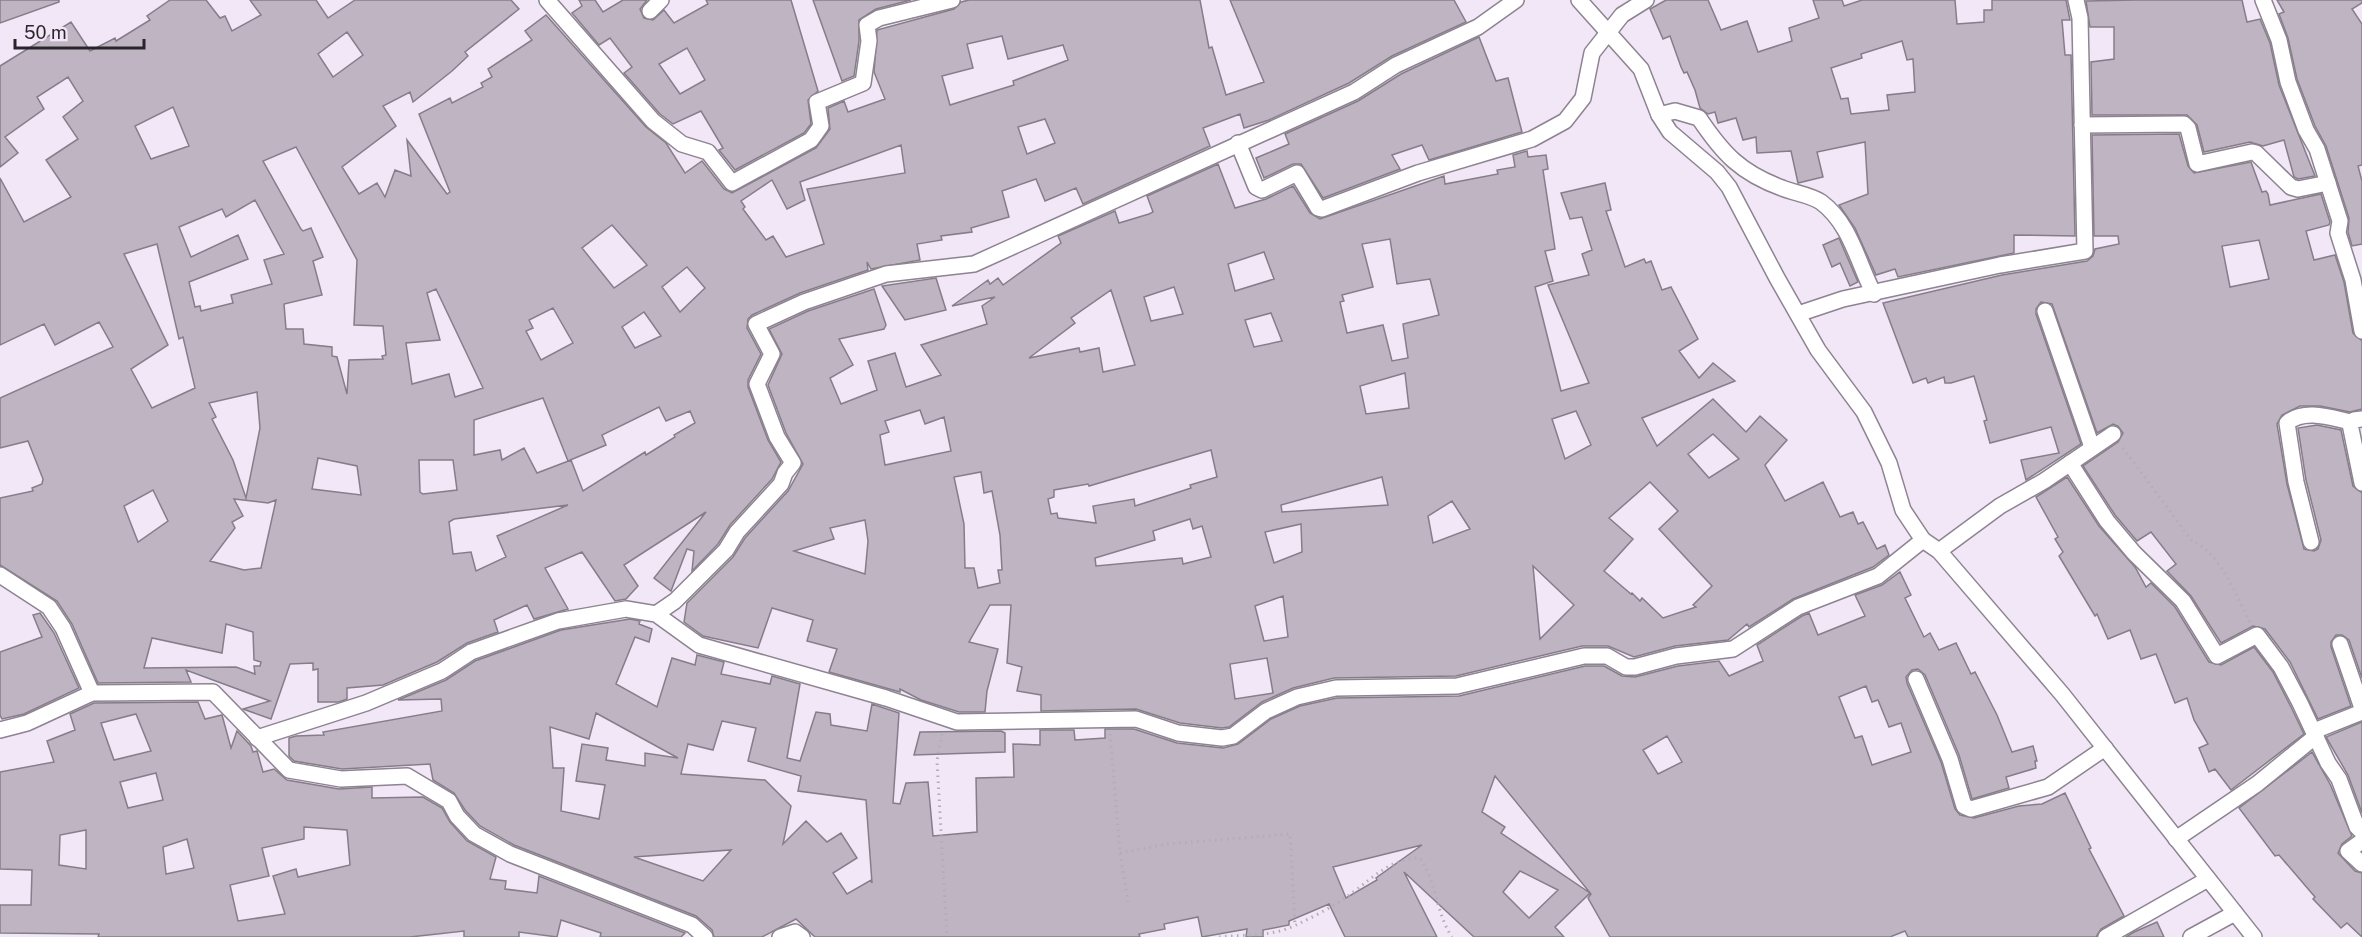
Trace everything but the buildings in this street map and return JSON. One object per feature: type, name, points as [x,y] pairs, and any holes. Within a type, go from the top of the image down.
[{"type":"street","points":[[547,0],[653,121],[682,144],[708,152],[732,183],[811,140],[821,126],[817,102],[863,83],[869,41],[867,25],[879,18],[952,0]]},
{"type":"street","points":[[656,614],[675,601],[726,550],[736,532],[781,484],[785,473],[793,464],[777,437],[757,384],[772,354],[756,324],[804,302],[886,274],[974,264],[1354,92],[1396,65],[1478,27],[1516,0]]},
{"type":"street","points":[[1579,0],[1641,69],[1659,115],[1670,132],[1729,186],[1818,350],[1864,412],[1889,463],[1903,510],[1923,540],[1939,551],[2062,694],[2254,937]]},
{"type":"street","points":[[1798,314],[1843,298],[1875,294],[2000,265],[2083,253],[2086,247],[2080,18],[2076,0]]},
{"type":"street","points":[[2263,0],[2279,40],[2288,82],[2306,130],[2317,149],[2340,221],[2338,233],[2353,280],[2362,331]]},
{"type":"street","points":[[1238,143],[1256,187],[1262,190],[1297,173],[1318,208],[1327,208],[1418,172],[1532,139],[1565,120],[1583,98],[1592,53],[1622,15],[1641,2]]},
{"type":"street","points":[[1659,115],[1675,111],[1699,118],[1712,138],[1739,168],[1779,187],[1820,201],[1834,215],[1850,238],[1875,294]]},
{"type":"street","points":[[2082,125],[2184,124],[2188,128],[2197,164],[2247,152],[2256,153],[2281,178],[2298,189],[2328,183]]},
{"type":"street","points":[[2045,311],[2092,447]]},
{"type":"street","points":[[2311,542],[2296,482],[2287,423],[2303,416],[2321,415],[2357,421],[2362,483]]},
{"type":"street","points":[[1939,551],[2000,506],[2113,434]]},
{"type":"street","points":[[2070,463],[2114,529],[2134,553],[2183,601],[2217,656],[2257,634],[2281,667],[2328,763],[2339,779],[2357,827],[2362,832]]},
{"type":"street","points":[[257,738],[366,703],[442,671],[471,652],[558,621],[626,609],[656,614],[699,645],[886,698],[957,722],[1136,719],[1178,733],[1222,738],[1233,736],[1266,711],[1297,697],[1336,688],[1457,686],[1584,656],[1607,657],[1626,667],[1635,667],[1676,656],[1733,649],[1798,607],[1878,576],[1923,540]]},
{"type":"street","points":[[0,575],[49,607],[63,628],[92,693]]},
{"type":"street","points":[[2176,839],[2257,784],[2315,734],[2362,710],[2340,644]]},
{"type":"street","points":[[1916,679],[1950,759],[1964,806],[1971,808],[2048,787],[2068,776],[2104,748]]},
{"type":"street","points":[[0,730],[27,723],[92,693],[213,692],[289,770],[341,779],[407,776],[449,801],[456,816],[474,834],[510,854],[692,925],[705,937]]},
{"type":"street","points":[[2362,841],[2349,851],[2362,864]]},
{"type":"street","points":[[2106,937],[2208,879]]},
{"type":"street","points":[[2190,937],[2235,913]]},
{"type":"street","points":[[780,937],[795,932],[802,937]]},
{"type":"path","points":[[2113,434],[2157,497],[2192,541],[2203,546],[2217,565],[2257,634]]},
{"type":"path","points":[[945,718],[938,761],[947,937]]},
{"type":"path","points":[[1110,720],[1120,854],[1128,902]]},
{"type":"path","points":[[1120,854],[1191,842],[1290,834],[1295,926]]},
{"type":"path","points":[[1219,937],[1268,935],[1295,926],[1351,894],[1373,876],[1402,858],[1420,858],[1427,867],[1442,908],[1446,928],[1452,937]]}]
